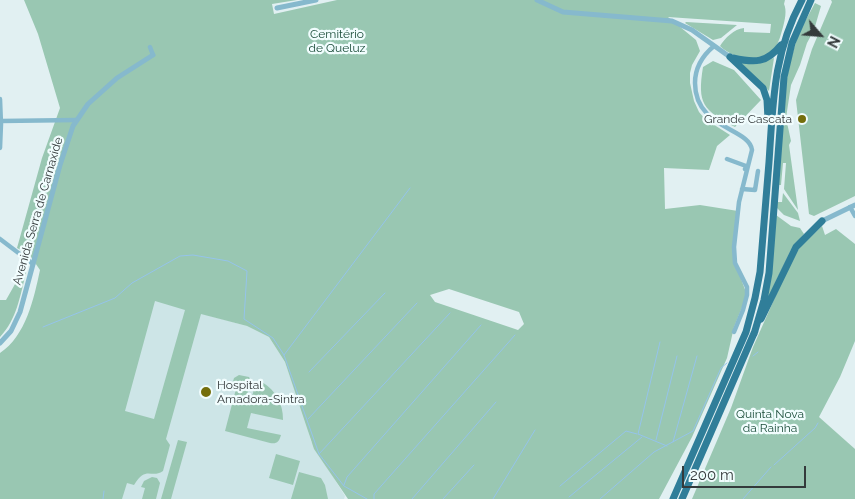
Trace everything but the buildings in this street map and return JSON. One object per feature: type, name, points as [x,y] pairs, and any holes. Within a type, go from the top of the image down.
[{"type":"highway","points":[[684,499],[686,482],[746,332],[755,298],[760,272],[773,90],[784,40],[802,0]]},
{"type":"highway","points":[[754,334],[764,300],[769,273],[784,77],[792,43],[811,0]]},
{"type":"highway","points":[[730,57],[749,62],[757,61],[774,53],[784,40]]},
{"type":"highway","points":[[730,57],[756,79],[765,91],[770,149]]},
{"type":"highway","points":[[672,499],[686,482],[796,247],[822,221]]},
{"type":"street","points":[[277,8],[316,0]]},
{"type":"street","points":[[537,0],[563,12],[672,21],[692,30],[730,57]]},
{"type":"street","points":[[714,46],[705,53],[696,70],[696,87],[702,107],[716,122],[735,132],[752,146],[736,223],[733,256],[745,282],[747,295],[734,332]]},
{"type":"street","points":[[150,47],[153,55]]},
{"type":"street","name":"Avenida Serra de Carnaxide","points":[[0,343],[17,322],[60,165],[77,120],[88,104],[117,78],[153,55]]},
{"type":"street","points":[[0,99],[0,148]]},
{"type":"street","points":[[1,123],[77,120]]},
{"type":"street","points":[[727,159],[746,166],[742,178]]},
{"type":"street","points":[[742,189],[755,190],[758,171]]},
{"type":"street","points":[[822,221],[853,206],[855,216]]},
{"type":"street","points":[[0,239],[33,264]]},
{"type":"shaded area","name":"Hospital Amadora-Sintra","points":[[143,297],[247,326],[269,337],[285,362],[311,441],[345,496],[344,499],[86,499]]},
{"type":"green space","name":"Cemitério de Queluz","points":[[24,0],[297,0],[272,4],[274,14],[337,0],[785,0],[785,18],[777,44],[768,54],[754,59],[739,57],[725,51],[720,46],[727,37],[737,30],[744,28],[744,32],[770,33],[771,24],[668,17],[696,40],[700,51],[690,73],[694,101],[699,112],[705,119],[730,135],[717,146],[709,170],[664,168],[665,209],[700,205],[738,211],[733,257],[747,295],[734,327],[727,358],[692,437],[659,499],[348,499],[314,449],[285,362],[269,337],[247,326],[201,314],[166,439],[170,445],[163,471],[155,474],[145,474],[134,485],[127,483],[122,499],[0,499],[0,353],[9,346],[22,327],[28,316],[35,292],[40,270],[29,254],[17,248],[42,158],[60,108],[38,34]],"holes":[[[449,289],[519,312],[524,324],[518,330],[435,302],[430,295]],[[155,301],[185,310],[154,419],[125,411]]]},
{"type":"green space","points":[[831,0],[855,0],[855,196],[814,216],[809,214],[796,100],[812,49],[832,2]]},
{"type":"green space","points":[[815,3],[821,6],[814,30],[791,85],[786,118],[791,141],[789,145],[798,210],[784,189],[786,163],[783,163],[781,185],[778,185],[782,118],[786,84],[795,45],[802,26]]},
{"type":"green space","points":[[685,23],[737,25],[721,38],[713,40]]},
{"type":"green space","points":[[774,58],[769,91],[740,62],[756,64]]},
{"type":"green space","points":[[713,61],[734,70],[761,100],[735,127],[709,110],[702,98],[701,80],[703,67]]},
{"type":"green space","points":[[783,193],[798,213],[800,221],[784,215],[777,208],[777,202],[782,202]]},
{"type":"green space","points":[[776,215],[791,226],[800,228],[804,234],[791,250],[767,300]]},
{"type":"green space","name":"Quinta Nova da Rainha","points":[[822,226],[825,235],[836,229],[855,244],[855,341],[840,377],[819,417],[855,449],[855,499],[692,499],[731,408],[753,347],[793,257],[801,246]]},
{"type":"green space","points":[[23,270],[26,273],[17,307],[10,323],[0,337],[0,300],[6,300]]},
{"type":"green space","points":[[239,375],[249,377],[251,381],[246,398],[251,399],[256,384],[262,382],[278,398],[282,408],[283,420],[251,413],[247,428],[281,435],[276,443],[225,431],[236,389],[231,388],[234,378]]},
{"type":"green space","points":[[178,440],[187,442],[171,499],[161,499]]},
{"type":"green space","points":[[276,454],[300,461],[293,485],[269,478]]},
{"type":"green space","points":[[299,472],[321,478],[325,485],[328,499],[291,499]]},
{"type":"green space","points":[[152,477],[157,478],[160,483],[156,499],[142,499],[145,488],[141,487],[144,481]]},
{"type":"waterway","points":[[284,355],[410,188]]},
{"type":"waterway","points":[[43,327],[115,298],[132,283],[180,256],[193,255],[228,261],[247,271],[244,319],[273,338],[284,355],[319,454],[344,486],[367,499]]},
{"type":"waterway","points":[[309,372],[385,293]]},
{"type":"waterway","points":[[308,419],[417,303]]},
{"type":"waterway","points":[[319,454],[450,313]]},
{"type":"waterway","points":[[344,485],[347,477],[481,325]]},
{"type":"waterway","points":[[374,499],[374,494],[515,335]]},
{"type":"waterway","points":[[660,342],[638,434],[667,446]]},
{"type":"waterway","points":[[753,356],[758,352]]},
{"type":"waterway","points":[[656,440],[677,356]]},
{"type":"waterway","points":[[673,442],[697,356]]},
{"type":"waterway","points":[[600,499],[654,452],[693,431],[721,368],[727,363]]},
{"type":"waterway","points":[[412,499],[496,402]]},
{"type":"waterway","points":[[774,465],[815,428],[818,423]]},
{"type":"waterway","points":[[493,499],[535,430]]},
{"type":"waterway","points":[[560,486],[626,431],[637,434]]},
{"type":"waterway","points":[[569,497],[642,437]]},
{"type":"waterway","points":[[443,499],[474,465]]},
{"type":"waterway","points":[[743,499],[771,467]]},
{"type":"waterway","points":[[103,499],[104,491]]},
{"type":"place","name":"Grande Cascata","points":[[802,119]]},
{"type":"place","name":"Hospital Amadora-Sintra","points":[[206,392]]}]
